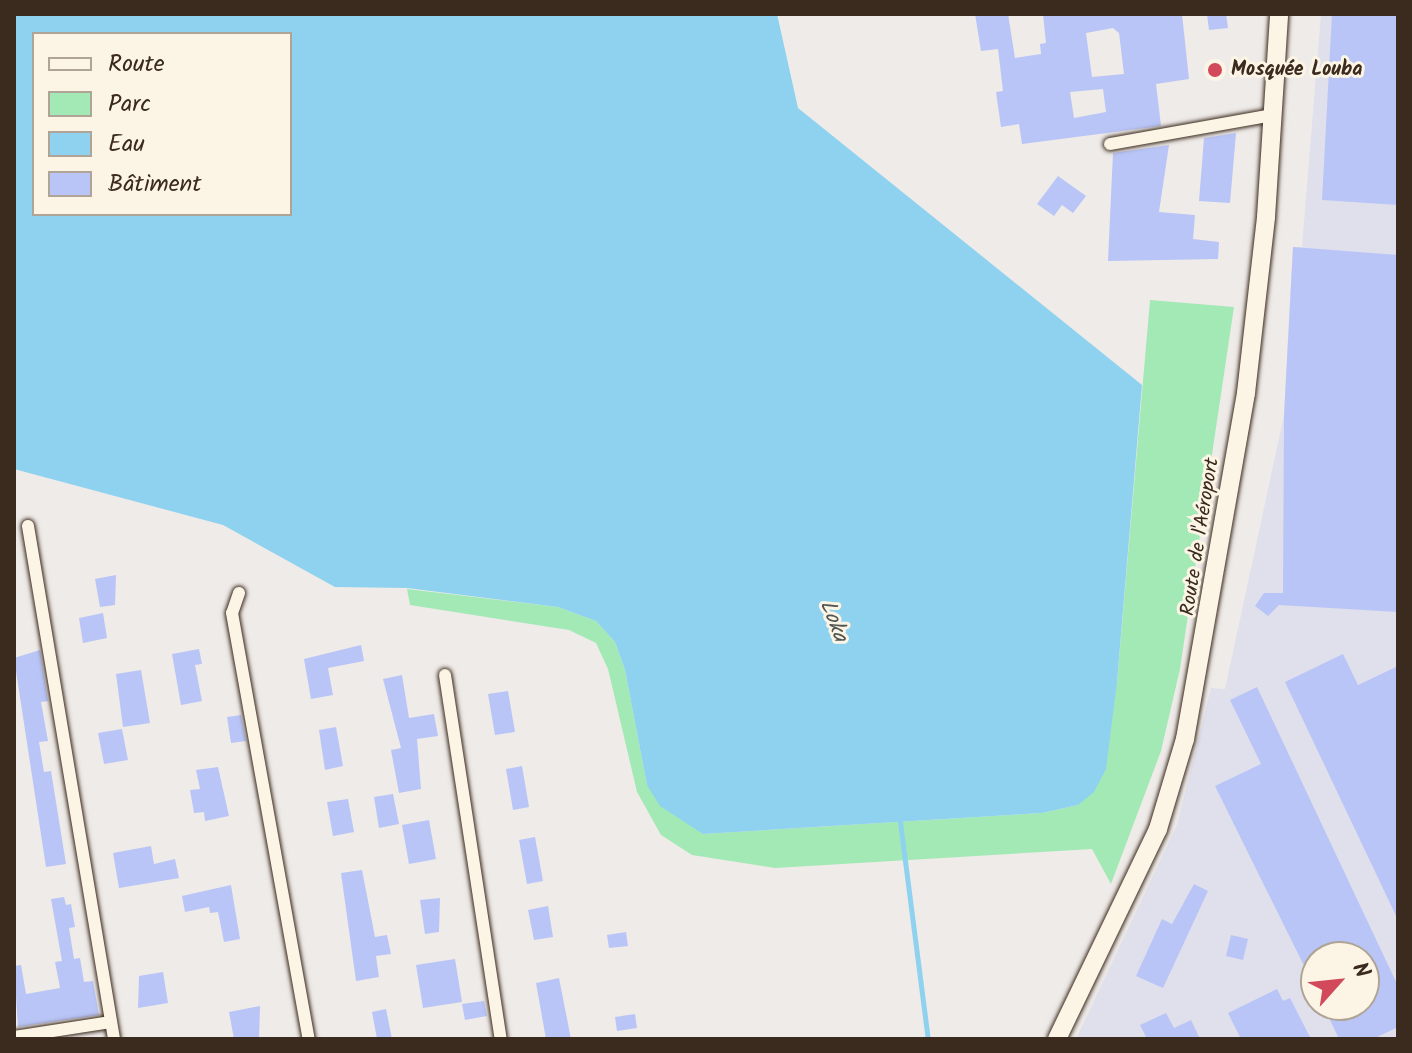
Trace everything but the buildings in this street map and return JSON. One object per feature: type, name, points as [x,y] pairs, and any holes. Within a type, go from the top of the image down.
[{"type":"main road","name":"Route de l'Aéroport","points":[[1057,1039],[1158,829],[1185,739],[1246,393],[1279,14]]},
{"type":"street","points":[[1110,144],[1272,115]]},
{"type":"street","points":[[28,526],[114,1039]]},
{"type":"street","points":[[239,593],[232,613],[309,1039]]},
{"type":"street","points":[[445,675],[501,1039]]},
{"type":"street","points":[[14,1037],[111,1022]]},
{"type":"shaded area","points":[[1321,14],[1398,14],[1398,1039],[1076,1039],[1177,825],[1211,688],[1225,689],[1284,415],[1293,247],[1302,247]]},
{"type":"green space","points":[[1150,300],[1234,307],[1180,669],[1161,751],[1111,884],[1092,849],[775,868],[692,855],[661,835],[637,792],[608,669],[596,643],[569,630],[410,605],[407,589],[558,607],[596,621],[615,642],[625,670],[647,785],[703,834],[1042,813],[1078,805],[1117,682]]},
{"type":"water","points":[[14,14],[777,14],[798,108],[1142,385],[1117,682],[1106,769],[1094,792],[1078,805],[1042,813],[703,834],[660,806],[647,785],[625,670],[615,642],[596,621],[558,607],[407,588],[335,587],[223,525],[14,469]]},
{"type":"waterway","name":"Loka","points":[[899,814],[928,1039]]},
{"type":"place","name":"Mosquée Louba","points":[[1215,70]]}]
